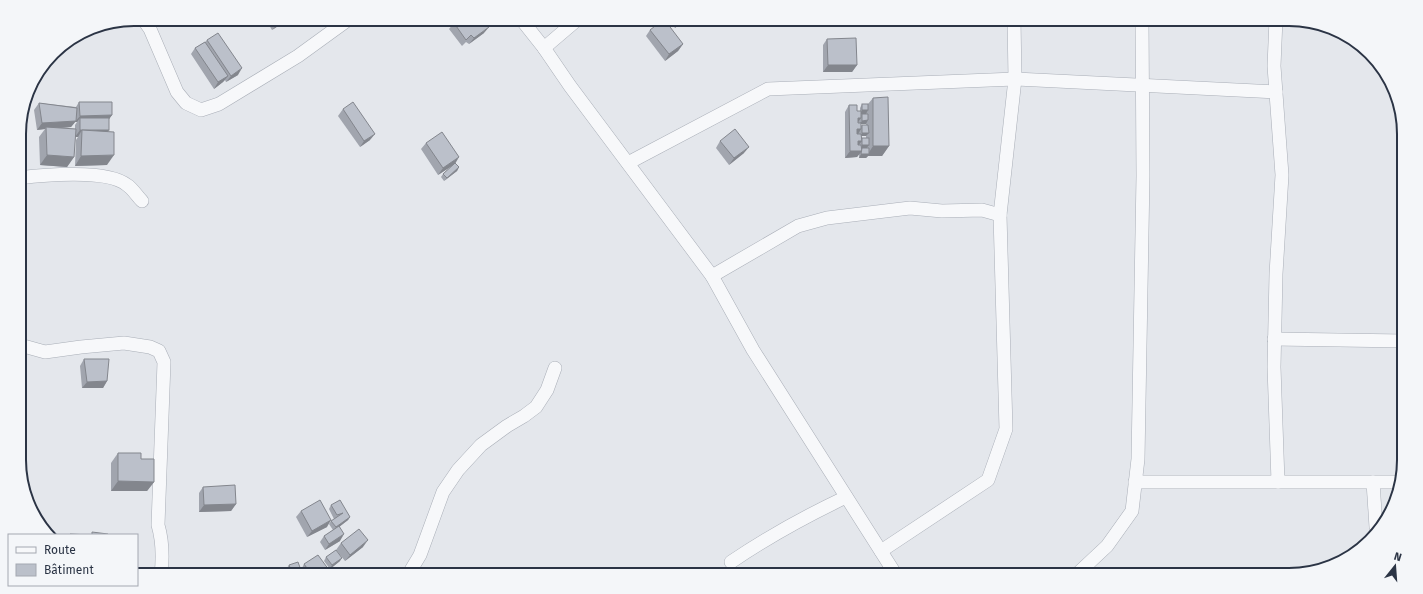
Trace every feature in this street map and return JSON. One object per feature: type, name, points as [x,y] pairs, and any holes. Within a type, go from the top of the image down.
[{"type":"street","points":[[147,26],[177,92],[186,103],[202,110],[219,104],[298,56],[339,26]]},
{"type":"street","points":[[527,26],[712,276],[753,350],[892,568]]},
{"type":"street","points":[[544,48],[570,26]]},
{"type":"street","points":[[881,551],[988,480],[1006,429],[1000,215],[1016,79],[1014,26]]},
{"type":"street","points":[[1083,568],[1107,546],[1132,511],[1138,459],[1143,207],[1142,26]]},
{"type":"street","points":[[1276,26],[1274,66],[1282,175],[1274,339],[1278,482]]},
{"type":"street","points":[[628,163],[768,89],[1016,79],[1276,92]]},
{"type":"street","points":[[26,178],[86,175],[108,177],[127,184],[142,201]]},
{"type":"street","points":[[712,276],[798,226],[827,218],[910,208],[942,211],[982,210],[1000,215]]},
{"type":"street","points":[[1274,339],[1397,341]]},
{"type":"street","points":[[26,347],[45,352],[124,343],[150,347],[159,351],[164,362],[158,525],[162,537],[164,554],[162,568]]},
{"type":"street","points":[[412,568],[420,555],[443,492],[458,470],[481,445],[536,407],[547,390],[555,368]]},
{"type":"street","points":[[1135,482],[1394,482]]},
{"type":"street","points":[[1373,482],[1376,525]]},
{"type":"street","points":[[731,562],[800,520],[846,497]]},
{"type":"building","points":[[456,26],[489,27],[474,38],[471,35],[466,40]]},
{"type":"building","points":[[655,26],[669,26],[683,44],[669,54],[650,30]]},
{"type":"building","points":[[218,33],[242,68],[231,76],[207,40]]},
{"type":"building","points":[[856,38],[857,65],[828,65],[827,39]]},
{"type":"building","points":[[205,42],[228,76],[218,82],[195,48]]},
{"type":"building","points":[[888,97],[889,146],[873,146],[873,98]]},
{"type":"building","points":[[79,102],[112,102],[112,115],[80,116]]},
{"type":"building","points":[[353,102],[375,134],[364,141],[343,109]]},
{"type":"building","points":[[39,103],[77,108],[76,121],[42,123]]},
{"type":"building","points":[[862,104],[868,104],[868,110],[862,110]]},
{"type":"building","points":[[849,105],[857,105],[857,111],[861,111],[861,118],[858,118],[858,123],[861,123],[861,129],[857,129],[857,134],[861,134],[862,141],[858,141],[858,145],[861,145],[862,151],[850,151]]},
{"type":"building","points":[[862,114],[868,114],[868,120],[862,121]]},
{"type":"building","points":[[80,118],[109,118],[109,130],[80,130]]},
{"type":"building","points":[[862,125],[868,125],[869,133],[862,133]]},
{"type":"building","points":[[46,127],[76,129],[74,157],[47,155]]},
{"type":"building","points":[[735,129],[749,147],[734,158],[720,141]]},
{"type":"building","points":[[82,130],[114,132],[114,155],[81,156]]},
{"type":"building","points":[[442,132],[459,157],[443,168],[426,143]]},
{"type":"building","points":[[862,138],[869,138],[869,145],[862,145]]},
{"type":"building","points":[[862,148],[869,148],[869,154],[861,154]]},
{"type":"building","points":[[455,163],[459,167],[447,178],[443,174]]},
{"type":"building","points":[[84,359],[109,359],[107,381],[87,382]]},
{"type":"building","points":[[118,453],[141,453],[141,459],[154,459],[154,482],[118,481]]},
{"type":"building","points":[[235,485],[236,504],[204,505],[203,487]]},
{"type":"building","points":[[320,500],[331,520],[312,531],[301,511]]},
{"type":"building","points":[[340,500],[350,517],[336,527],[331,521],[343,513],[337,515],[331,505]]},
{"type":"building","points":[[339,526],[344,534],[329,544],[324,536]]},
{"type":"building","points":[[359,529],[368,540],[350,555],[341,543]]},
{"type":"building","points":[[92,532],[108,534],[92,534]]},
{"type":"building","points":[[336,550],[342,558],[332,565],[326,557]]},
{"type":"building","points":[[318,555],[328,568],[307,568],[304,564]]},
{"type":"building","points":[[298,562],[300,568],[290,568],[289,565]]}]
